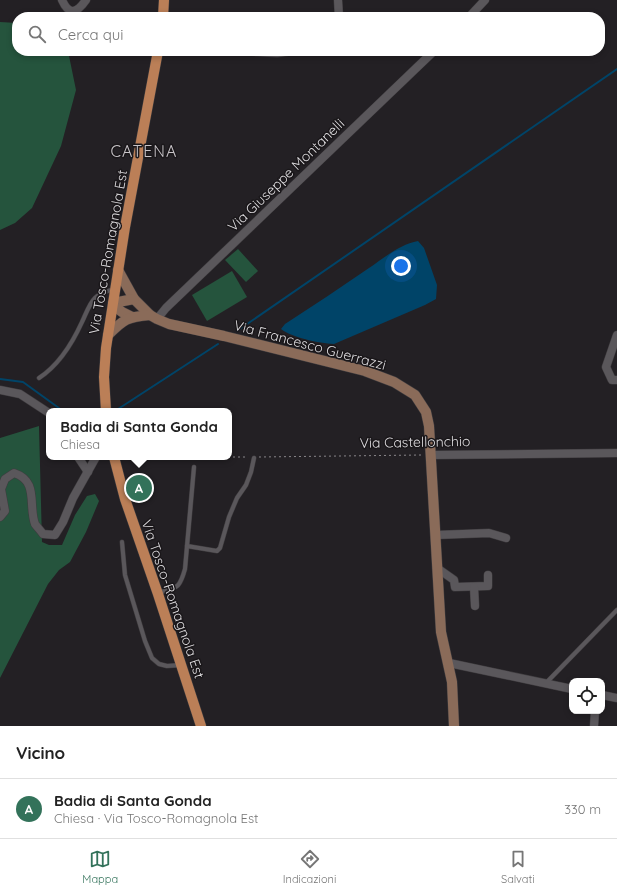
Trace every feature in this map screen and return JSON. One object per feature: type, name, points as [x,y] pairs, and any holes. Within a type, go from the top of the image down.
[{"type":"main road","points":[[163,12],[164,0]]},
{"type":"main road","name":"Via Tosco-Romagnola Est","points":[[106,408],[104,363],[108,335],[125,227],[157,56]]},
{"type":"main road","name":"Via Francesco Guerrazzi","points":[[118,270],[134,299],[153,317],[169,324],[365,371],[394,382],[415,395],[426,412],[429,426],[441,632],[449,663],[453,687],[454,726]]},
{"type":"main road","points":[[132,316],[122,312],[113,304],[120,301],[134,299]]},
{"type":"main road","points":[[108,335],[121,322],[132,316]]},
{"type":"main road","name":"Via Francesco Guerrazzi","points":[[132,316],[153,317]]},
{"type":"main road","name":"Via Tosco-Romagnola Est","points":[[115,460],[124,499],[158,594],[201,726]]},
{"type":"street","points":[[62,0],[66,9],[70,11],[75,11],[82,6],[86,0]]},
{"type":"street","points":[[338,0],[339,12]]},
{"type":"street","points":[[474,12],[485,0]]},
{"type":"street","name":"Via Giuseppe Montanelli","points":[[153,317],[166,308],[429,56]]},
{"type":"street","points":[[617,335],[606,367],[612,380],[617,380]]},
{"type":"street","points":[[0,390],[20,394],[46,411]]},
{"type":"street","name":"Via Castellonchio","points":[[430,455],[617,452]]},
{"type":"street","points":[[80,460],[88,472]]},
{"type":"street","points":[[0,517],[5,511],[1,489],[5,479],[14,473],[22,476],[30,486],[36,524],[43,534],[55,535],[63,522],[73,498],[94,460]]},
{"type":"street","points":[[436,535],[489,533],[506,538]]},
{"type":"street","points":[[437,568],[454,580],[455,587],[488,586],[488,575]]},
{"type":"street","points":[[474,587],[475,606]]},
{"type":"street","points":[[449,663],[569,688]]},
{"type":"street","points":[[605,696],[617,698]]},
{"type":"street","points":[[594,726],[595,714]]},
{"type":"lane","points":[[39,378],[53,368],[62,357],[94,298],[100,294],[115,289]]},
{"type":"lane","points":[[187,546],[217,551],[220,548],[229,517],[237,498],[246,485],[254,458]]},
{"type":"lane","points":[[158,594],[178,586],[182,582],[185,569],[194,467]]},
{"type":"lane","points":[[122,542],[125,575],[145,641],[152,658],[159,664],[167,666],[181,665]]},
{"type":"lane","points":[[546,684],[617,610]]},
{"type":"path","name":"Via Castellonchio","points":[[232,457],[430,455]]},
{"type":"green space","points":[[0,22],[12,23],[12,56],[69,56],[76,90],[61,146],[32,208],[15,223],[0,230]]},
{"type":"green space","points":[[238,249],[258,271],[246,282],[225,260]]},
{"type":"green space","points":[[232,271],[247,297],[207,321],[192,295]]},
{"type":"green space","points":[[39,426],[42,542],[49,545],[62,545],[75,515],[87,496],[95,494],[99,501],[86,532],[70,562],[59,570],[48,584],[0,678],[0,438]]},
{"type":"water","points":[[418,241],[424,248],[437,285],[436,299],[334,344],[306,340],[281,329],[285,324],[392,252],[405,245]]},
{"type":"waterway","points":[[237,331],[617,69]]},
{"type":"waterway","points":[[120,408],[218,344]]},
{"type":"waterway","points":[[0,379],[23,382],[59,408]]},
{"type":"place","name":"Badia di Santa Gonda","points":[[139,488]]},
{"type":"district","name":"CATENA","points":[[144,151]]}]
